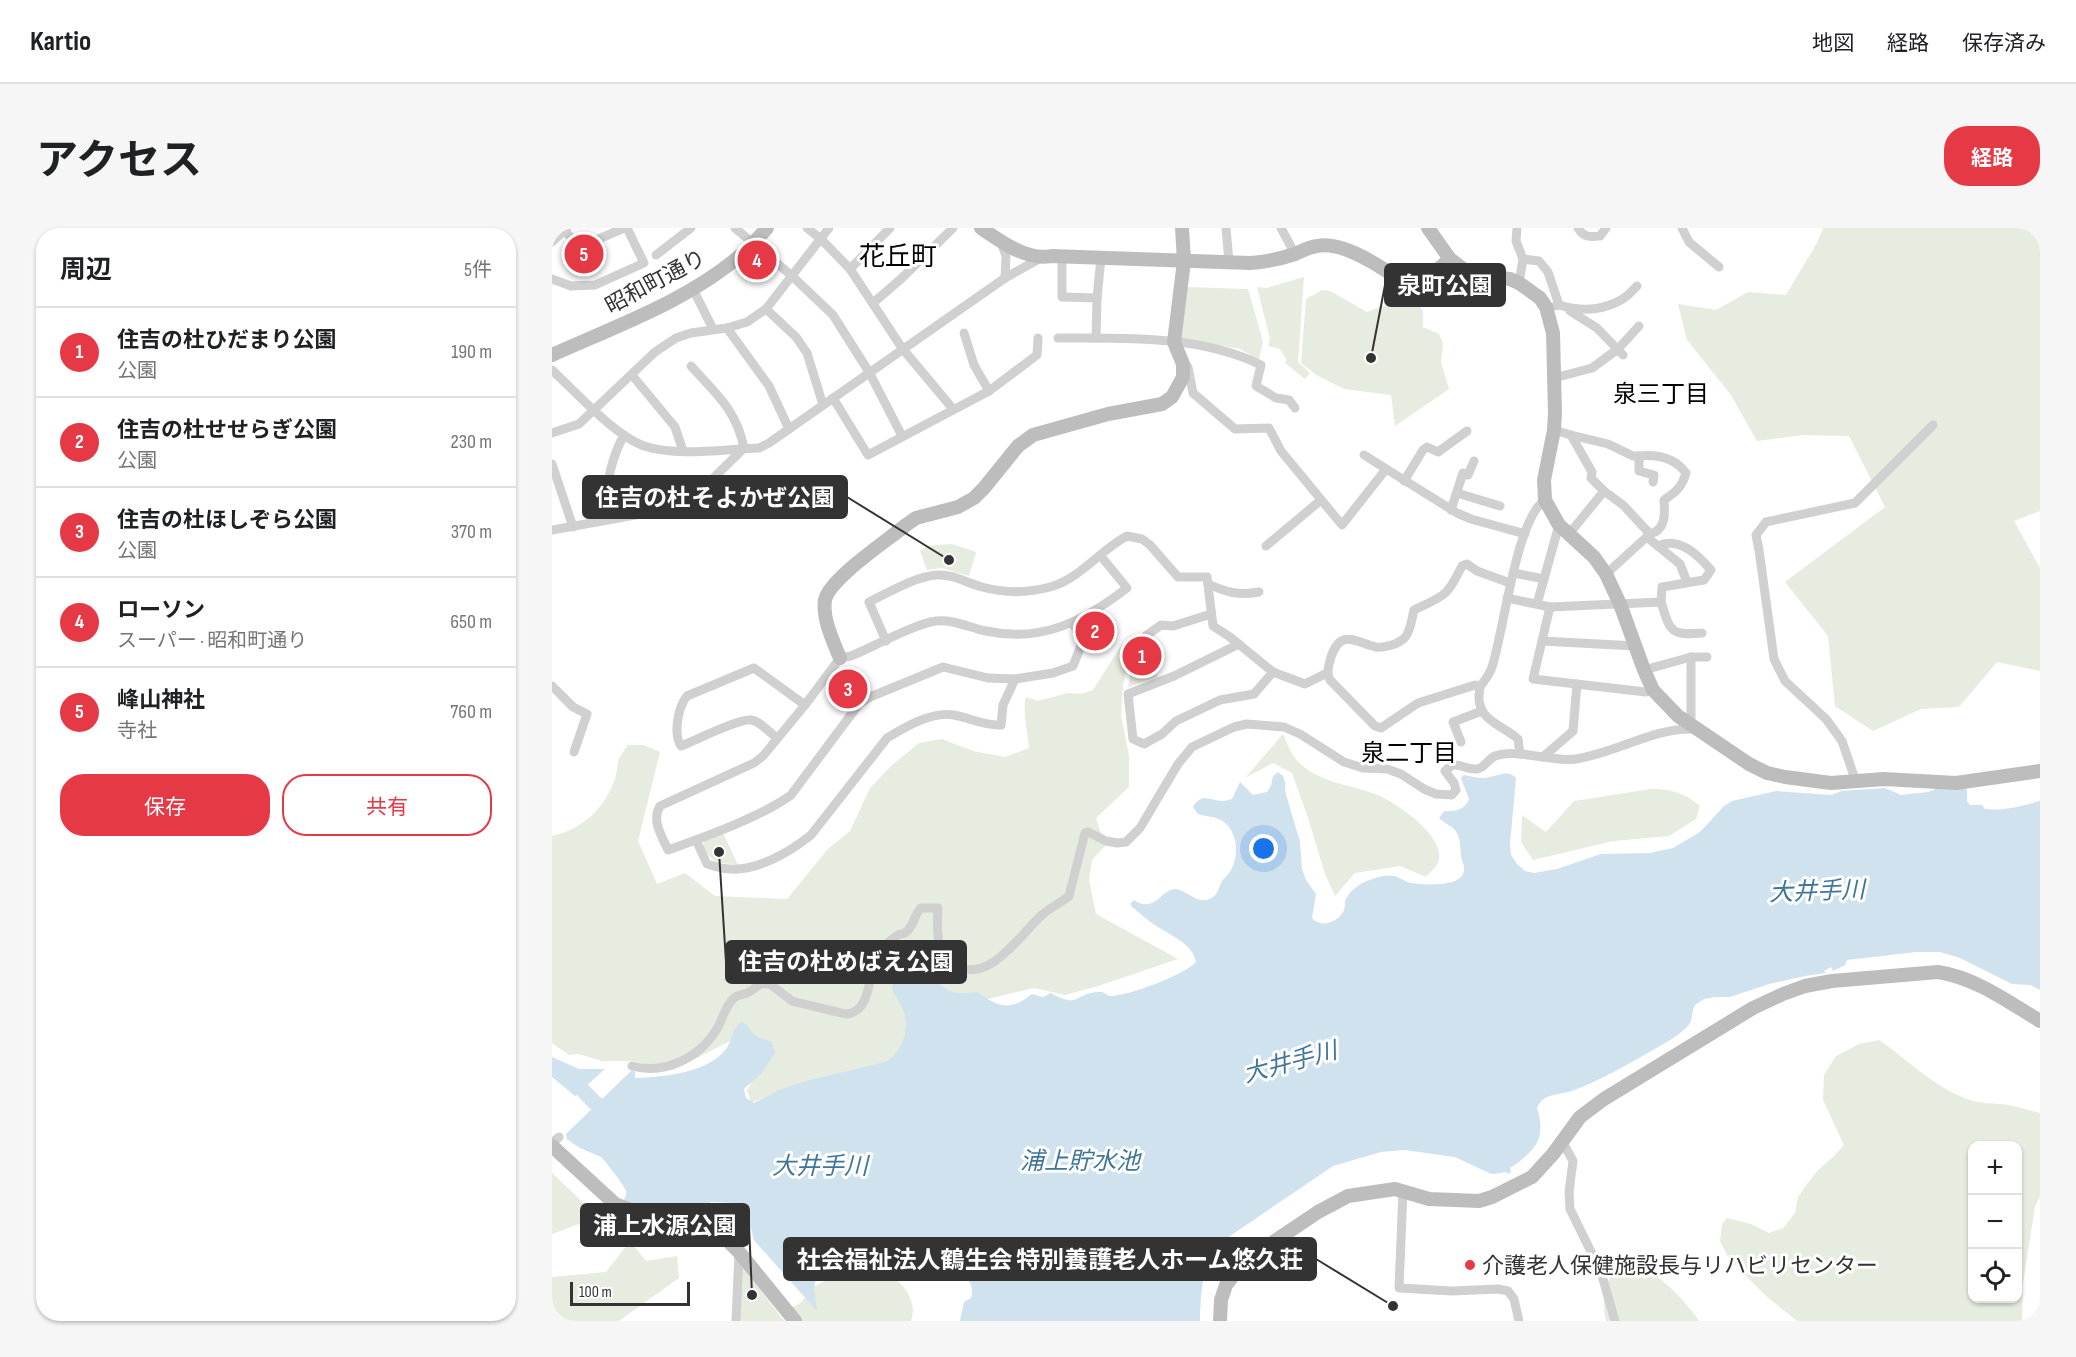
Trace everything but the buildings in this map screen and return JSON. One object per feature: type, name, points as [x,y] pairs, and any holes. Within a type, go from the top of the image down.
[{"type":"street","points":[[552,242],[564,229],[580,247],[626,228],[644,262],[595,285],[571,286],[552,279]]},
{"type":"street","points":[[656,255],[691,228]]},
{"type":"street","points":[[735,228],[792,276],[833,315],[869,372],[902,436]]},
{"type":"street","name":"昭和町通り","points":[[552,356],[693,289],[742,254],[767,228]]},
{"type":"street","points":[[807,228],[850,269],[902,348],[953,409]]},
{"type":"street","points":[[552,433],[579,424],[656,352],[676,338],[747,322],[766,309],[829,228]]},
{"type":"street","points":[[850,269],[890,228]]},
{"type":"street","points":[[873,303],[902,279],[953,228]]},
{"type":"street","points":[[981,228],[1001,242],[1039,259]]},
{"type":"street","points":[[840,658],[824,612],[825,597],[837,579],[916,518],[958,507],[974,498],[1026,439],[1033,435],[1108,414],[1162,404],[1172,397],[1183,377],[1183,364],[1174,342],[1184,261],[1182,228]]},
{"type":"street","points":[[1226,228],[1229,262]]},
{"type":"street","points":[[1281,228],[1295,254]]},
{"type":"street","points":[[1428,228],[1450,259],[1466,271],[1476,275],[1510,279],[1519,283],[1597,328],[1620,352]]},
{"type":"street","points":[[1517,228],[1516,241],[1523,258],[1519,283]]},
{"type":"street","points":[[1578,228],[1582,234],[1590,237],[1600,236],[1606,228]]},
{"type":"street","points":[[1682,228],[1689,242],[1719,267]]},
{"type":"street","points":[[1001,242],[1006,256],[1005,278]]},
{"type":"street","points":[[552,370],[624,435],[644,445],[664,450],[683,451],[759,448],[770,443],[902,348],[1005,278],[1039,259],[1062,257],[1266,262],[1327,244],[1339,246],[1412,288],[1450,259]]},
{"type":"street","points":[[1062,257],[1062,297],[1097,298]]},
{"type":"street","points":[[1096,338],[1101,258]]},
{"type":"street","points":[[1523,258],[1539,261],[1548,272],[1556,306],[1553,333],[1554,430],[1544,480],[1545,500],[1564,530],[1594,557],[1606,574],[1653,690],[1671,710],[1767,773],[1831,783],[1884,779],[1956,783],[2040,771]]},
{"type":"street","points":[[1556,306],[1587,310],[1620,301],[1637,286]]},
{"type":"street","points":[[693,289],[713,329]]},
{"type":"street","points":[[766,309],[796,337],[807,353],[823,405]]},
{"type":"street","points":[[1554,378],[1592,368],[1620,352],[1639,326]]},
{"type":"street","points":[[727,328],[769,386],[789,429]]},
{"type":"street","points":[[964,333],[974,365],[989,391]]},
{"type":"street","points":[[833,398],[868,455],[989,391],[1037,355],[1038,338]]},
{"type":"street","points":[[1058,338],[1174,342],[1242,355],[1262,365],[1256,386],[1276,398],[1289,400],[1295,408]]},
{"type":"street","points":[[691,366],[730,409],[740,428],[744,448]]},
{"type":"street","points":[[1188,367],[1193,393],[1235,429],[1269,428],[1281,451],[1342,525],[1386,469]]},
{"type":"street","points":[[632,375],[675,427],[683,451]]},
{"type":"street","points":[[1856,782],[1842,741],[1826,718],[1785,681],[1774,659],[1756,535],[1766,522],[1855,503],[1933,425]]},
{"type":"street","points":[[1554,430],[1608,444],[1633,456],[1659,455],[1679,464],[1686,472],[1683,484],[1664,500],[1664,522],[1654,534],[1650,534],[1606,574]]},
{"type":"street","points":[[1404,481],[1423,450],[1427,447],[1438,452],[1467,431]]},
{"type":"street","points":[[604,520],[604,506],[611,467],[624,435]]},
{"type":"street","points":[[1570,435],[1592,472],[1591,478],[1623,505],[1650,534]]},
{"type":"street","points":[[552,530],[674,508],[693,498],[744,448]]},
{"type":"street","points":[[1364,455],[1451,510],[1472,519],[1525,534]]},
{"type":"street","points":[[1639,456],[1639,471],[1654,475],[1653,482]]},
{"type":"street","points":[[1451,510],[1463,473],[1468,475],[1474,461]]},
{"type":"street","points":[[552,464],[556,488],[573,526]]},
{"type":"street","points":[[1536,604],[1564,530],[1604,491]]},
{"type":"street","points":[[1457,494],[1500,506]]},
{"type":"street","points":[[1266,546],[1321,500]]},
{"type":"street","points":[[1520,754],[1518,739],[1510,732],[1498,727],[1482,711],[1479,693],[1480,687],[1492,669],[1510,584],[1525,534],[1533,512],[1545,500]]},
{"type":"street","points":[[1650,534],[1648,538],[1680,564],[1688,582]]},
{"type":"street","points":[[886,641],[868,602],[924,578],[937,575],[951,576],[980,587],[1029,592],[1053,587],[1071,578],[1127,536],[1142,539],[1150,545],[1178,578],[1207,577],[1213,626],[1273,672],[1305,684],[1327,674]]},
{"type":"street","points":[[1658,546],[1671,542],[1697,553],[1711,570],[1704,580],[1662,587],[1661,602],[1669,627],[1673,631],[1688,634],[1702,633]]},
{"type":"street","points":[[1073,622],[1082,643],[1073,666],[1053,673],[1015,679],[988,678],[943,667],[870,697],[859,704],[791,795],[778,804],[668,850],[656,823],[656,812],[660,806],[754,763],[763,756],[840,658],[851,657],[936,621],[949,621],[1006,634],[1046,631],[1073,622],[1101,607],[1127,588],[1100,555]]},
{"type":"street","points":[[1480,687],[1475,685],[1418,703],[1381,728],[1375,726],[1330,680],[1327,674],[1335,648],[1340,642],[1356,639],[1377,647],[1388,647],[1402,641],[1410,628],[1414,610],[1446,595],[1462,566],[1467,564],[1477,571],[1510,584]]},
{"type":"street","points":[[1514,573],[1544,579]]},
{"type":"street","points":[[1208,584],[1226,592],[1245,595],[1259,592]]},
{"type":"street","points":[[1507,598],[1550,607],[1661,602]]},
{"type":"street","points":[[1550,607],[1533,679],[1646,692],[1653,690]]},
{"type":"street","points":[[1140,640],[1161,625],[1173,626],[1211,614]]},
{"type":"street","points":[[1542,641],[1635,646]]},
{"type":"street","points":[[1239,644],[1174,676],[1128,694],[1133,739],[1144,744],[1162,734],[1176,721],[1220,700],[1254,694],[1273,672]]},
{"type":"street","points":[[1691,657],[1694,727]]},
{"type":"street","points":[[1644,670],[1691,657],[1707,657]]},
{"type":"street","points":[[777,738],[750,719],[681,746],[676,739],[682,703],[687,696],[754,668],[805,705]]},
{"type":"street","points":[[696,840],[707,864],[728,869],[742,869],[768,861],[801,844],[811,835],[887,738],[938,714],[953,715],[991,726],[1001,725],[1003,705],[1015,679]]},
{"type":"street","points":[[1544,757],[1573,731],[1577,684]]},
{"type":"street","points":[[552,686],[573,707],[587,714],[574,752]]},
{"type":"street","points":[[1461,742],[1453,722],[1482,711]]},
{"type":"street","points":[[632,1066],[639,1068],[668,1066],[691,1057],[706,1045],[735,996],[747,993],[761,984],[770,984],[792,1001],[853,1014],[866,996],[877,955],[898,935],[906,932],[912,924],[915,913],[921,908],[938,908],[939,945],[946,958],[957,967],[970,971],[986,967],[1006,953],[1025,930],[1046,911],[1069,896],[1085,833],[1089,832],[1106,842],[1126,842],[1140,828],[1178,764],[1191,747],[1234,727],[1247,724],[1284,727],[1300,734],[1344,762],[1364,768],[1387,769],[1401,774],[1436,794],[1452,795],[1456,790],[1455,783],[1445,771],[1449,766],[1459,764],[1475,770],[1481,768],[1492,757],[1505,754],[1574,760],[1663,733],[1694,727]]},
{"type":"street","points":[[1220,1321],[1221,1300],[1226,1285],[1245,1261],[1318,1212],[1348,1196],[1384,1190],[1395,1189],[1429,1200],[1479,1201],[1523,1183],[1532,1177],[1553,1154],[1580,1117],[1604,1099],[1754,1008],[1783,994],[1805,986],[1832,981],[1923,972],[1952,974],[1989,990],[2040,1021]]},
{"type":"street","points":[[1562,1141],[1573,1161],[1569,1192],[1570,1209],[1601,1272],[1615,1321]]},
{"type":"street","points":[[554,1142],[615,1204],[637,1212],[717,1230],[739,1252],[795,1321]]},
{"type":"street","points":[[1403,1191],[1399,1288],[1452,1291],[1498,1289],[1508,1292],[1515,1299],[1519,1321]]},
{"type":"street","points":[[615,1204],[611,1220],[614,1230],[626,1233],[669,1219]]},
{"type":"street","points":[[736,1321],[739,1252]]},
{"type":"shaded area","points":[[1823,228],[2040,228],[2040,511],[2014,521],[2040,568],[2040,671],[1997,662],[1959,707],[1921,709],[1873,731],[1835,706],[1828,636],[1785,582],[1885,507],[1849,436],[1802,435],[1757,441],[1731,395],[1687,340],[1678,304],[1716,310],[1748,292],[1786,295],[1817,243]]},
{"type":"shaded area","points":[[1304,277],[1298,362],[1310,373],[1305,379],[1285,363],[1287,360],[1280,349],[1268,346],[1270,339],[1257,287],[1267,288]]},
{"type":"shaded area","points":[[1186,287],[1248,289],[1263,341],[1259,360],[1240,349],[1179,338]]},
{"type":"shaded area","points":[[1322,290],[1330,291],[1367,312],[1388,304],[1403,292],[1414,294],[1423,312],[1423,327],[1439,334],[1443,343],[1441,362],[1449,389],[1395,426],[1391,395],[1344,389],[1318,376],[1301,363],[1306,299]]},
{"type":"shaded area","points":[[952,544],[976,552],[969,576],[942,568],[927,570],[920,551],[927,546]]},
{"type":"shaded area","points":[[1096,617],[1110,636],[1111,641],[1107,650],[1089,644],[1083,634],[1082,625]]},
{"type":"shaded area","points":[[1122,644],[1129,658],[1123,685],[1121,715],[1129,756],[1129,787],[1096,818],[1105,846],[1092,860],[1089,880],[1096,914],[1178,959],[1065,995],[1034,988],[971,1003],[922,1018],[891,1064],[779,1091],[751,1103],[747,1090],[773,1048],[742,1035],[673,1070],[632,1061],[602,1061],[579,1054],[569,1055],[552,1043],[552,836],[583,823],[605,800],[616,777],[618,761],[628,745],[644,745],[660,752],[638,841],[657,884],[685,873],[715,896],[787,899],[828,849],[850,831],[870,788],[891,766],[919,743],[942,739],[973,751],[1005,757],[1029,748],[1025,714],[1026,697],[1038,701],[1068,693],[1081,694],[1093,690]]},
{"type":"shaded area","points":[[1142,645],[1158,677],[1128,687],[1132,667]]},
{"type":"shaded area","points":[[844,668],[865,695],[855,704],[827,684],[840,669]]},
{"type":"shaded area","points":[[1283,734],[1296,759],[1308,770],[1333,782],[1378,795],[1419,823],[1436,843],[1439,853],[1438,863],[1434,869],[1426,877],[1400,866],[1355,873],[1335,896],[1325,874],[1292,773],[1273,763],[1245,778]]},
{"type":"shaded area","points":[[1651,789],[1683,795],[1700,806],[1696,819],[1669,836],[1613,841],[1533,860],[1521,842],[1522,815],[1546,832],[1574,801]]},
{"type":"shaded area","points":[[723,833],[738,865],[716,862],[703,846],[704,840]]},
{"type":"shaded area","points":[[1879,1040],[1943,1088],[1955,1094],[1982,1103],[2009,1105],[2040,1113],[2040,1197],[2035,1206],[2023,1284],[2022,1321],[1797,1321],[1766,1296],[1729,1259],[1720,1241],[1722,1224],[1727,1218],[1751,1224],[1769,1233],[1783,1228],[1795,1213],[1798,1197],[1807,1184],[1844,1145],[1823,1100],[1824,1075],[1836,1056],[1859,1044]]},
{"type":"shaded area","points":[[552,1173],[598,1217],[552,1234]]},
{"type":"shaded area","points":[[630,1241],[646,1261],[677,1256],[679,1278],[619,1321],[552,1321],[552,1277],[606,1272]]},
{"type":"shaded area","points":[[1642,1267],[1674,1291],[1699,1321],[1606,1321],[1604,1299],[1610,1278],[1624,1268]]},
{"type":"shaded area","points":[[744,1268],[784,1321],[740,1321],[740,1269]]},
{"type":"shaded area","points":[[863,1270],[882,1272],[902,1285],[913,1306],[911,1321],[787,1321],[792,1307],[803,1301],[812,1288],[830,1279]]},
{"type":"water","name":"浦上貯水池","points":[[1278,772],[1283,776],[1285,782],[1285,791],[1300,842],[1302,869],[1306,880],[1316,894],[1312,918],[1319,923],[1328,923],[1337,919],[1344,910],[1350,893],[1361,884],[1373,879],[1391,876],[1411,883],[1431,884],[1448,883],[1460,878],[1464,869],[1459,838],[1454,829],[1439,818],[1444,811],[1459,810],[1467,803],[1469,799],[1461,778],[1464,775],[1487,778],[1509,774],[1516,778],[1511,855],[1525,871],[1534,873],[1557,869],[1601,854],[1650,853],[1673,848],[1700,832],[1724,806],[1732,801],[1776,791],[1831,795],[1842,791],[1885,788],[1901,795],[1928,792],[1941,787],[1967,789],[1967,801],[1970,805],[1982,805],[1985,809],[2013,808],[2040,801],[2040,990],[2031,985],[2012,984],[1960,958],[1940,952],[1916,952],[1847,960],[1845,965],[1833,971],[1831,967],[1824,971],[1826,973],[1769,984],[1730,997],[1704,999],[1695,1005],[1688,1026],[1668,1042],[1591,1083],[1543,1100],[1537,1108],[1541,1128],[1537,1143],[1526,1156],[1510,1168],[1511,1172],[1508,1174],[1506,1172],[1489,1173],[1455,1157],[1405,1150],[1381,1152],[1333,1166],[1216,1248],[1209,1260],[1204,1277],[1200,1321],[960,1321],[964,1302],[972,1295],[969,1281],[952,1260],[936,1252],[926,1251],[896,1255],[885,1259],[867,1269],[864,1277],[852,1271],[842,1253],[835,1249],[827,1249],[816,1254],[814,1289],[817,1311],[753,1239],[747,1220],[734,1203],[711,1202],[700,1210],[681,1212],[640,1206],[624,1200],[625,1189],[603,1159],[567,1139],[566,1134],[632,1070],[635,1072],[635,1078],[684,1072],[708,1064],[726,1049],[736,1027],[742,1022],[757,1037],[772,1042],[775,1053],[762,1073],[744,1089],[746,1098],[754,1103],[779,1090],[810,1080],[885,1062],[900,1047],[906,1026],[904,1012],[892,986],[901,975],[913,968],[925,969],[942,986],[952,992],[977,992],[1004,1005],[1017,1003],[1032,994],[1043,997],[1051,993],[1060,998],[1072,1000],[1098,992],[1111,996],[1130,993],[1180,973],[1196,962],[1191,950],[1181,941],[1147,920],[1131,906],[1131,903],[1134,900],[1141,904],[1152,903],[1175,889],[1201,900],[1215,896],[1234,864],[1236,844],[1232,832],[1224,822],[1198,814],[1193,807],[1202,799],[1221,801],[1232,799],[1240,782],[1253,795],[1267,792],[1273,776]]},
{"type":"water","points":[[552,1057],[579,1069],[605,1069],[575,1096],[552,1077]]},
{"type":"waterway","name":"大井手川","points":[[552,1066],[578,1085],[594,1102],[613,1114]]},
{"type":"place","name":"峰山神社","points":[[584,254]]},
{"type":"place","name":"ローソン","points":[[757,260]]},
{"type":"place","name":"泉町公園","points":[[1371,358]]},
{"type":"place","name":"住吉の杜そよかぜ公園","points":[[949,560]]},
{"type":"place","name":"住吉の杜せせらぎ公園","points":[[1095,631]]},
{"type":"place","name":"住吉の杜ひだまり公園","points":[[1142,656]]},
{"type":"place","name":"住吉の杜ほしぞら公園","points":[[848,689]]},
{"type":"place","name":"住吉の杜めばえ公園","points":[[719,852]]},
{"type":"place","name":"介護老人保健施設長与リハビリセンター","points":[[1470,1265]]},
{"type":"place","name":"浦上水源公園","points":[[752,1295]]},
{"type":"place","name":"社会福祉法人鶴生会 特別養護老人ホーム悠久荘","points":[[1393,1306]]},
{"type":"district","name":"花丘町","points":[[898,256]]},
{"type":"district","name":"泉三丁目","points":[[1661,394]]},
{"type":"district","name":"泉二丁目","points":[[1409,753]]}]
